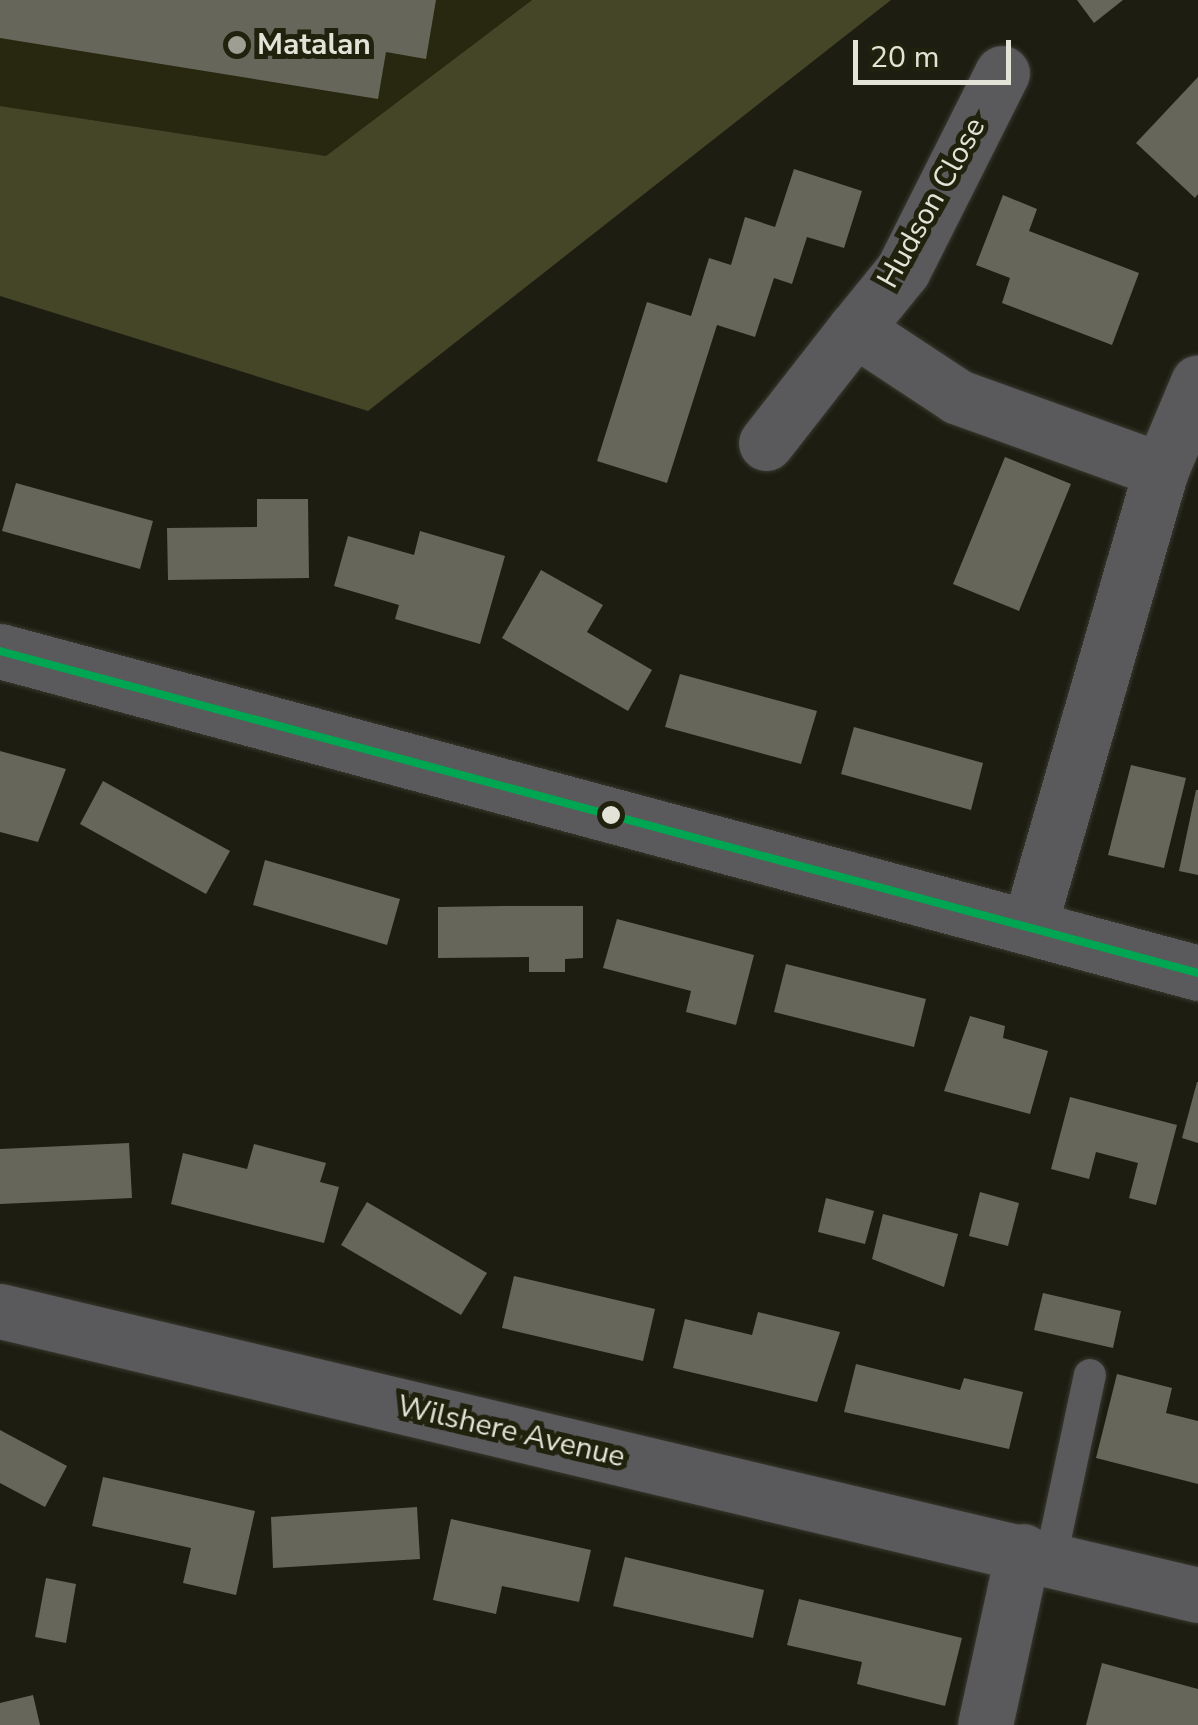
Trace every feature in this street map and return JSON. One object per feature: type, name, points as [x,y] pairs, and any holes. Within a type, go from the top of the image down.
[{"type":"street","name":"Hudson Close","points":[[766,442],[902,270],[1002,73]]},
{"type":"street","points":[[856,329],[958,397],[1161,470]]},
{"type":"street","points":[[1029,927],[1161,470],[1198,382]]},
{"type":"street","points":[[0,651],[1198,973]]},
{"type":"street","name":"Wilshere Avenue","points":[[0,1310],[1198,1595]]},
{"type":"street","points":[[984,1725],[1037,1554]]},
{"type":"lane","points":[[1037,1554],[1090,1375]]},
{"type":"shaded area","points":[[0,0],[532,0],[326,156],[0,106]]},
{"type":"shaded area","points":[[532,0],[891,0],[368,411],[0,296],[0,106],[326,156]]},
{"type":"building","name":"Matalan","points":[[0,0],[436,0],[426,59],[386,52],[378,99],[0,38]]},
{"type":"building","points":[[1077,0],[1123,0],[1094,23]]},
{"type":"building","points":[[1198,77],[1198,194],[1195,198],[1136,143]]},
{"type":"building","points":[[794,169],[862,191],[844,248],[807,237],[792,284],[774,278],[755,337],[717,325],[667,483],[597,461],[647,302],[691,316],[709,258],[731,265],[745,217],[775,227]]},
{"type":"building","points":[[1003,195],[1037,209],[1029,231],[1139,273],[1112,345],[1002,303],[1010,278],[976,265]]},
{"type":"building","points":[[1005,457],[1071,484],[1019,611],[953,584]]},
{"type":"building","points":[[16,483],[153,521],[140,569],[2,531]]},
{"type":"building","points":[[257,499],[308,499],[309,578],[168,580],[167,528],[257,527]]},
{"type":"building","points":[[420,531],[505,556],[480,644],[395,619],[399,605],[334,586],[348,536],[414,555]]},
{"type":"building","points":[[541,570],[603,605],[587,632],[652,670],[628,711],[502,638]]},
{"type":"building","points":[[680,674],[817,711],[801,764],[665,727]]},
{"type":"building","points":[[854,727],[983,763],[971,810],[841,774]]},
{"type":"building","points":[[0,751],[66,769],[38,842],[0,832]]},
{"type":"building","points":[[1131,765],[1186,778],[1164,868],[1108,855]]},
{"type":"building","points":[[103,781],[230,851],[206,894],[80,824]]},
{"type":"building","points":[[1198,790],[1198,875],[1179,871]]},
{"type":"building","points":[[265,860],[400,899],[387,945],[253,905]]},
{"type":"building","points":[[583,906],[583,958],[565,959],[565,972],[529,972],[529,957],[438,958],[438,907]]},
{"type":"building","points":[[617,919],[754,955],[736,1025],[686,1012],[691,991],[603,968]]},
{"type":"building","points":[[786,964],[926,999],[914,1047],[774,1012]]},
{"type":"building","points":[[970,1016],[1005,1026],[1003,1038],[1048,1051],[1030,1114],[944,1091]]},
{"type":"building","points":[[1198,1082],[1198,1143],[1182,1138]]},
{"type":"building","points":[[1070,1097],[1177,1125],[1156,1205],[1129,1198],[1138,1163],[1096,1152],[1089,1179],[1051,1169]]},
{"type":"building","points":[[129,1143],[132,1198],[0,1204],[0,1149]]},
{"type":"building","points":[[254,1144],[326,1163],[320,1182],[339,1187],[324,1243],[171,1204],[183,1153],[247,1169]]},
{"type":"building","points":[[980,1192],[1019,1203],[1008,1246],[969,1236]]},
{"type":"building","points":[[826,1198],[874,1211],[865,1244],[818,1232]]},
{"type":"building","points":[[367,1202],[487,1273],[461,1315],[341,1245]]},
{"type":"building","points":[[883,1214],[958,1234],[944,1287],[872,1259]]},
{"type":"building","points":[[514,1276],[655,1309],[643,1361],[502,1328]]},
{"type":"building","points":[[1043,1293],[1121,1311],[1113,1348],[1034,1330]]},
{"type":"building","points":[[758,1312],[840,1332],[817,1402],[673,1368],[685,1319],[752,1335]]},
{"type":"building","points":[[856,1364],[960,1390],[964,1378],[1023,1392],[1009,1449],[844,1412]]},
{"type":"building","points":[[1117,1374],[1172,1388],[1166,1413],[1198,1421],[1198,1484],[1096,1458]]},
{"type":"building","points":[[0,1430],[67,1466],[45,1507],[0,1483]]},
{"type":"building","points":[[103,1477],[255,1511],[236,1595],[183,1583],[191,1548],[92,1526]]},
{"type":"building","points":[[417,1507],[420,1559],[273,1568],[271,1517]]},
{"type":"building","points":[[451,1519],[591,1550],[579,1602],[502,1586],[496,1614],[433,1600]]},
{"type":"building","points":[[625,1557],[764,1590],[753,1638],[613,1606]]},
{"type":"building","points":[[46,1578],[76,1584],[66,1643],[35,1637]]},
{"type":"building","points":[[799,1599],[962,1638],[945,1706],[857,1684],[862,1662],[787,1645]]},
{"type":"building","points":[[1102,1663],[1198,1689],[1198,1725],[1086,1725]]},
{"type":"building","points":[[33,1695],[40,1725],[0,1725],[0,1703]]},
{"type":"transit line","points":[[0,651],[1198,973]]},
{"type":"place","name":"Matalan","points":[[237,45]]}]
